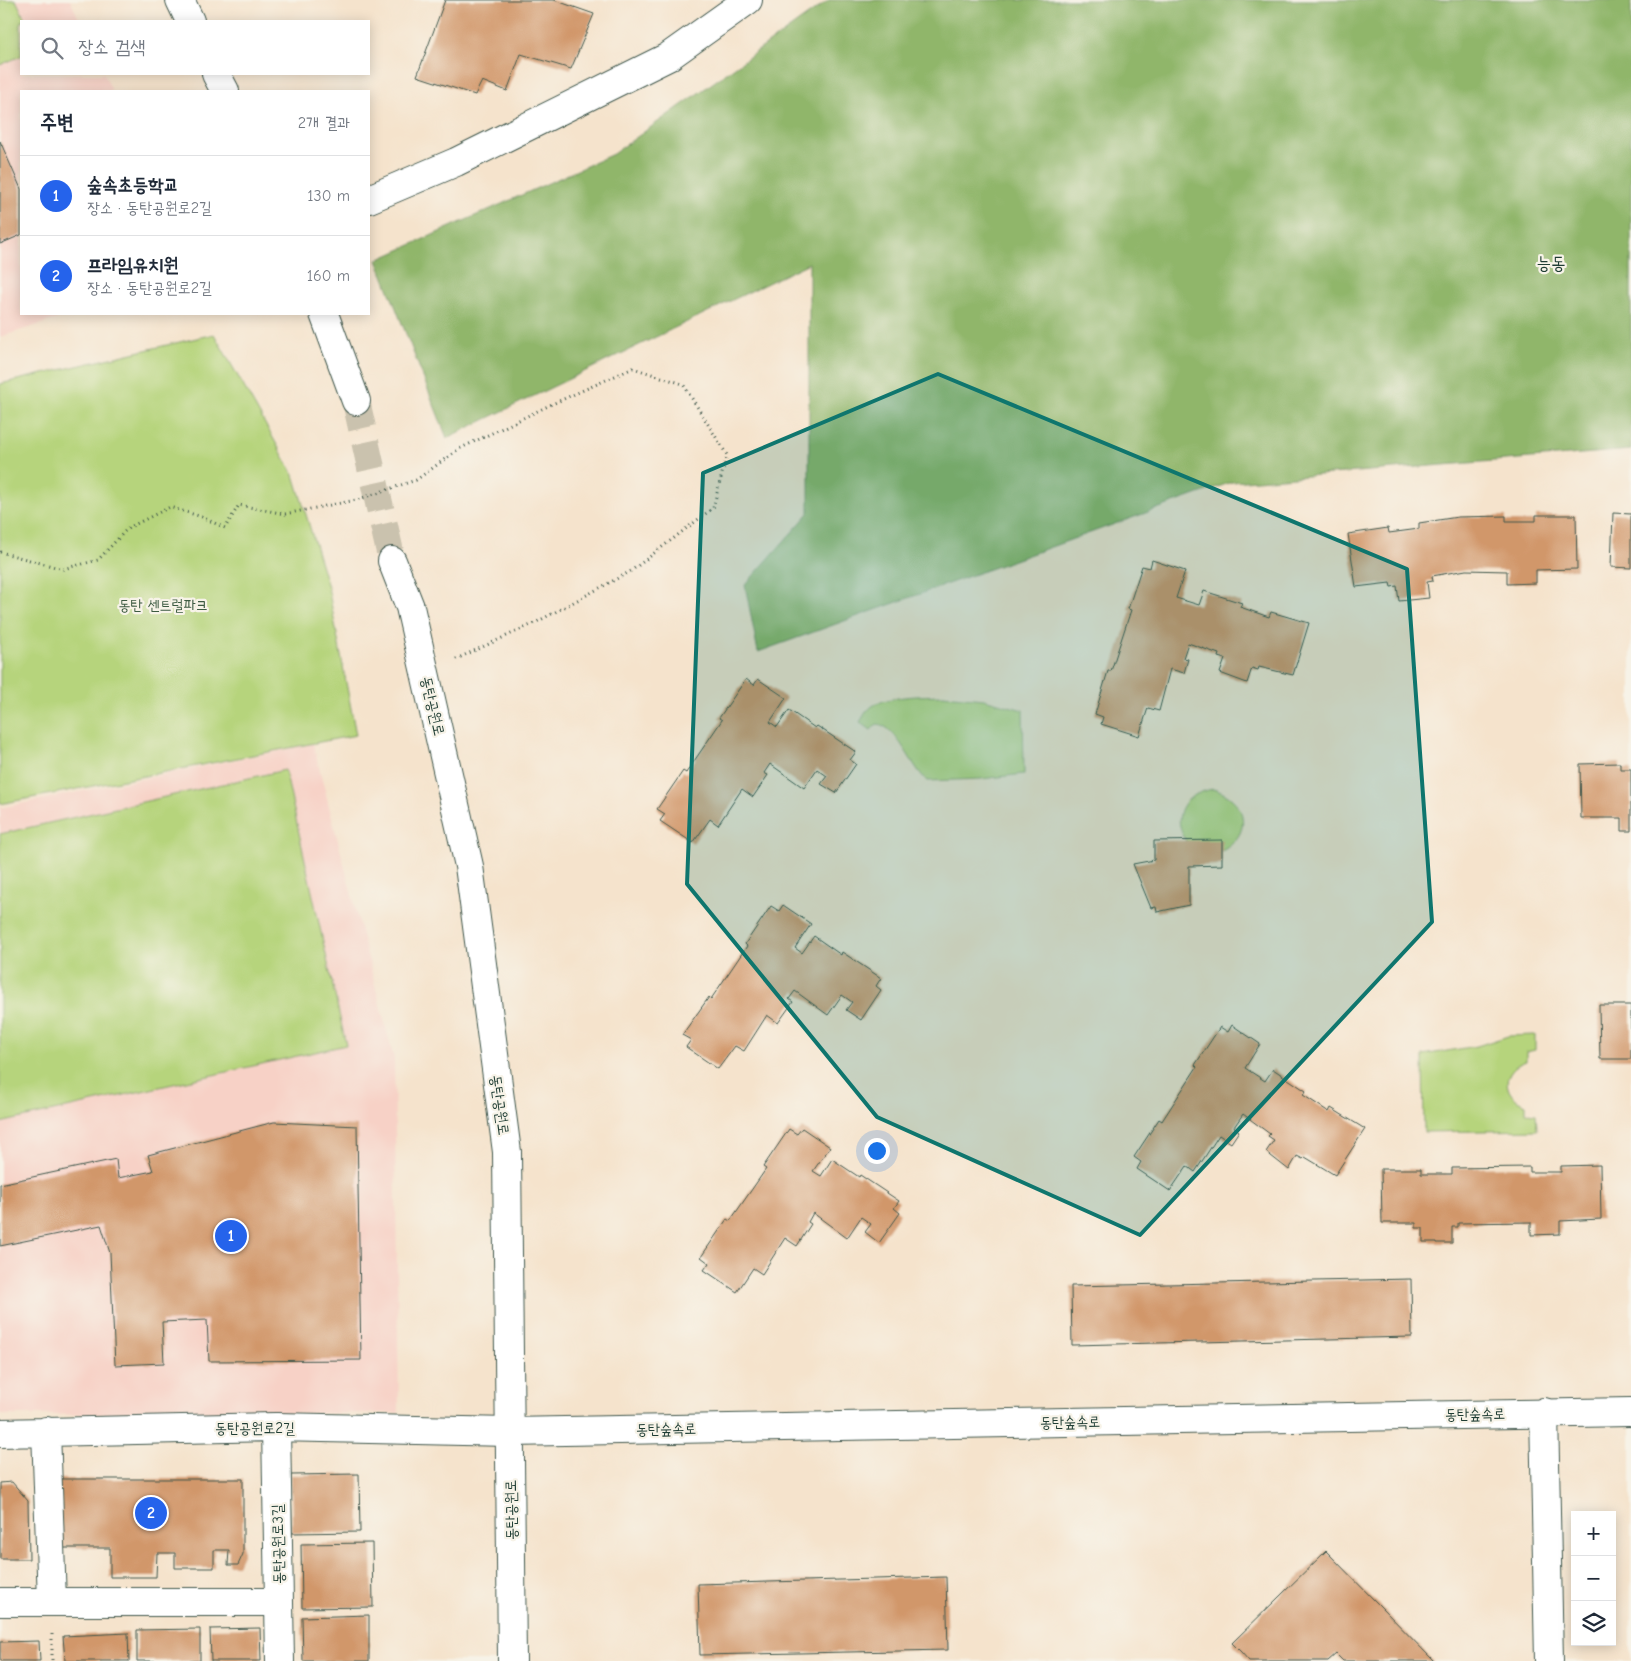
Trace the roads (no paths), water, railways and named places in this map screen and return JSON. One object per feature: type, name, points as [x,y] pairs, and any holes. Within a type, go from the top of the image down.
[{"type":"street","points":[[180,0],[190,20]]},
{"type":"street","points":[[370,199],[456,162],[668,57],[748,0]]},
{"type":"street","points":[[217,75],[224,90]]},
{"type":"street","points":[[324,315],[356,401]]},
{"type":"street","name":"동탄공원로","points":[[392,561],[410,607],[469,866],[506,1152],[512,1661]]},
{"type":"street","points":[[1544,1412],[1549,1661]]},
{"type":"street","name":"동탄숲속로","points":[[510,1432],[1544,1412],[1631,1412]]},
{"type":"street","name":"동탄공원로2길","points":[[0,1433],[276,1428],[510,1432]]},
{"type":"street","name":"동탄공원로3길","points":[[276,1428],[280,1661]]},
{"type":"street","points":[[46,1431],[52,1601]]},
{"type":"street","points":[[0,1602],[279,1602]]},
{"type":"tunnel","points":[[356,401],[392,561]]},
{"type":"place","name":"숲속초등학교","points":[[231,1236]]},
{"type":"place","name":"프라임유치원","points":[[151,1513]]},
{"type":"district","name":"능동","points":[[1551,263]]},
{"type":"park label","name":"동탄 센트럴파크","points":[[163,605]]}]
